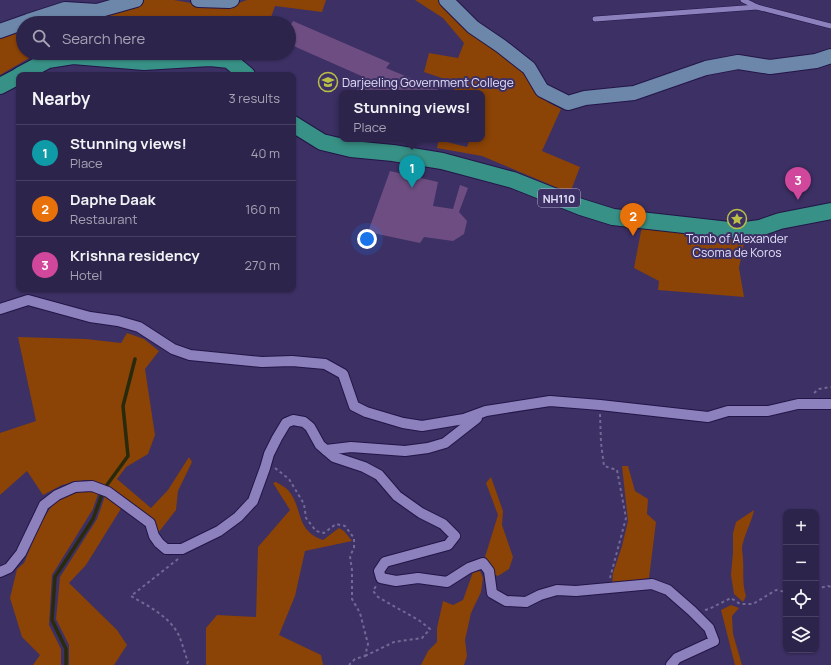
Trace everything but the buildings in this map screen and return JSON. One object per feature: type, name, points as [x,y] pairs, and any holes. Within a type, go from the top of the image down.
[{"type":"highway","points":[[26,72],[48,60]]},
{"type":"highway","points":[[120,60],[144,62],[177,60]]},
{"type":"highway","points":[[229,60],[244,72]]},
{"type":"highway","points":[[1,85],[16,77]]},
{"type":"highway","name":"NH110","points":[[296,126],[322,142],[350,149],[393,153],[442,161],[513,180],[581,207],[613,217],[738,231],[760,228],[780,221],[831,212]]},
{"type":"main road","points":[[41,16],[65,9],[97,11],[136,0]]},
{"type":"main road","points":[[198,0],[232,0]]},
{"type":"main road","points":[[446,0],[473,27],[501,46],[529,68],[542,90],[568,103],[585,98],[634,93],[706,68],[738,62],[770,67],[816,61],[831,56]]},
{"type":"main road","points":[[0,31],[16,25]]},
{"type":"street","points":[[0,309],[28,300],[90,317],[118,320],[139,327],[173,349],[190,355],[262,362],[292,361],[325,364],[343,374],[354,406],[366,412],[403,423],[422,426],[464,419],[486,411],[550,401],[708,416],[728,411],[768,411],[798,404],[831,404]]},
{"type":"street","points":[[326,450],[351,447],[405,450],[428,448],[445,443],[486,411]]},
{"type":"street","points":[[0,572],[9,568],[21,553],[44,505],[57,495],[75,487],[92,486],[108,492],[150,523],[154,536],[166,549],[182,549],[219,531],[238,517],[253,501],[269,454],[286,423],[293,420],[304,422],[310,427],[320,445],[334,457],[364,467],[379,475],[397,496],[420,513],[442,524],[455,536],[448,545],[385,562],[379,571],[381,578],[396,581],[418,578],[447,582],[469,568],[483,564],[489,571],[492,593],[506,600],[526,602],[540,595],[557,590],[576,592],[652,584],[668,590],[692,611],[709,628],[714,641],[677,658],[671,665]]},
{"type":"lane","points":[[743,0],[758,7],[831,26]]},
{"type":"lane","points":[[595,19],[758,7]]},
{"type":"path","points":[[600,405],[601,443],[604,466],[617,470],[626,518],[620,544],[611,571],[609,589]]},
{"type":"path","points":[[265,468],[276,468],[289,479],[304,504],[306,518],[316,531],[324,532],[336,524],[345,526],[354,538],[354,548],[350,556],[352,570],[352,599],[360,613],[368,644],[365,656]]},
{"type":"path","points":[[182,556],[171,563],[132,596],[154,609],[167,620],[180,637],[188,662],[186,665]]},
{"type":"path","points":[[349,665],[355,659],[365,656],[394,642],[422,638],[430,630],[420,621],[378,597],[373,591],[381,578]]},
{"type":"path","points":[[819,589],[831,587]]},
{"type":"path","points":[[692,611],[709,609],[731,598],[740,604],[753,604],[776,590],[783,591]]},
{"type":"shaded area","points":[[145,0],[174,0],[230,6],[247,0],[326,0],[322,12],[275,6],[271,16],[56,16],[68,12],[111,12]]},
{"type":"shaded area","points":[[415,0],[440,0],[526,72],[535,91],[549,103],[561,109],[542,151],[580,167],[570,193],[482,156],[437,148],[438,142],[447,142],[467,147],[469,142],[485,142],[485,90],[454,90],[456,83],[424,72],[429,53],[458,58],[464,43],[443,18]]},
{"type":"shaded area","points":[[16,31],[16,60],[26,60],[0,75],[0,37]]},
{"type":"shaded area","points":[[642,226],[745,238],[739,268],[744,297],[658,290],[659,281],[634,268]]},
{"type":"shaded area","points":[[127,333],[144,339],[159,351],[145,369],[155,435],[148,454],[126,467],[117,479],[151,508],[168,490],[189,457],[192,462],[178,491],[176,510],[158,533],[153,519],[110,487],[85,480],[62,485],[43,495],[27,471],[0,495],[0,433],[36,421],[18,337],[86,339],[121,343]]},
{"type":"shaded area","points":[[622,466],[628,466],[635,491],[648,499],[647,514],[656,522],[649,578],[612,584],[613,573],[628,521]]},
{"type":"shaded area","points":[[491,477],[503,511],[502,525],[513,557],[509,569],[498,576],[491,573],[485,557],[498,515],[486,483]]},
{"type":"shaded area","points":[[276,482],[286,488],[292,496],[303,524],[314,536],[323,540],[339,528],[344,531],[352,541],[305,551],[295,596],[279,635],[321,655],[323,665],[206,665],[206,628],[217,615],[256,617],[258,547],[290,510],[273,483]]},
{"type":"shaded area","points":[[83,490],[93,491],[98,494],[93,509],[52,575],[49,625],[61,649],[61,665],[33,665],[40,655],[22,637],[10,598],[17,569],[24,563],[38,529],[53,505],[58,500],[70,494]]},
{"type":"shaded area","points":[[105,496],[122,507],[86,565],[69,583],[117,630],[127,645],[114,665],[69,665],[69,645],[56,619],[60,577],[97,519]]},
{"type":"shaded area","points":[[754,510],[742,547],[746,596],[743,602],[734,594],[731,575],[733,533],[736,522]]},
{"type":"shaded area","points":[[480,571],[483,578],[481,592],[471,613],[465,640],[467,656],[464,665],[421,665],[428,651],[437,642],[437,628],[443,601],[453,605],[463,600],[473,572]]},
{"type":"shaded area","points":[[731,605],[739,608],[732,616],[733,634],[742,665],[735,665],[721,610]]},
{"type":"waterway","points":[[66,665],[66,649],[52,620],[55,577],[93,519],[104,489],[128,456],[123,406],[135,359]]},
{"type":"place","name":"Darjeeling Government College","points":[[328,82]]},
{"type":"place","name":"Stunning views!","points":[[412,188]]},
{"type":"place","name":"Krishna residency","points":[[798,200]]},
{"type":"place","name":"Tomb of Alexander Csoma de Koros","points":[[737,219]]},
{"type":"place","name":"Daphe Daak","points":[[633,236]]}]
